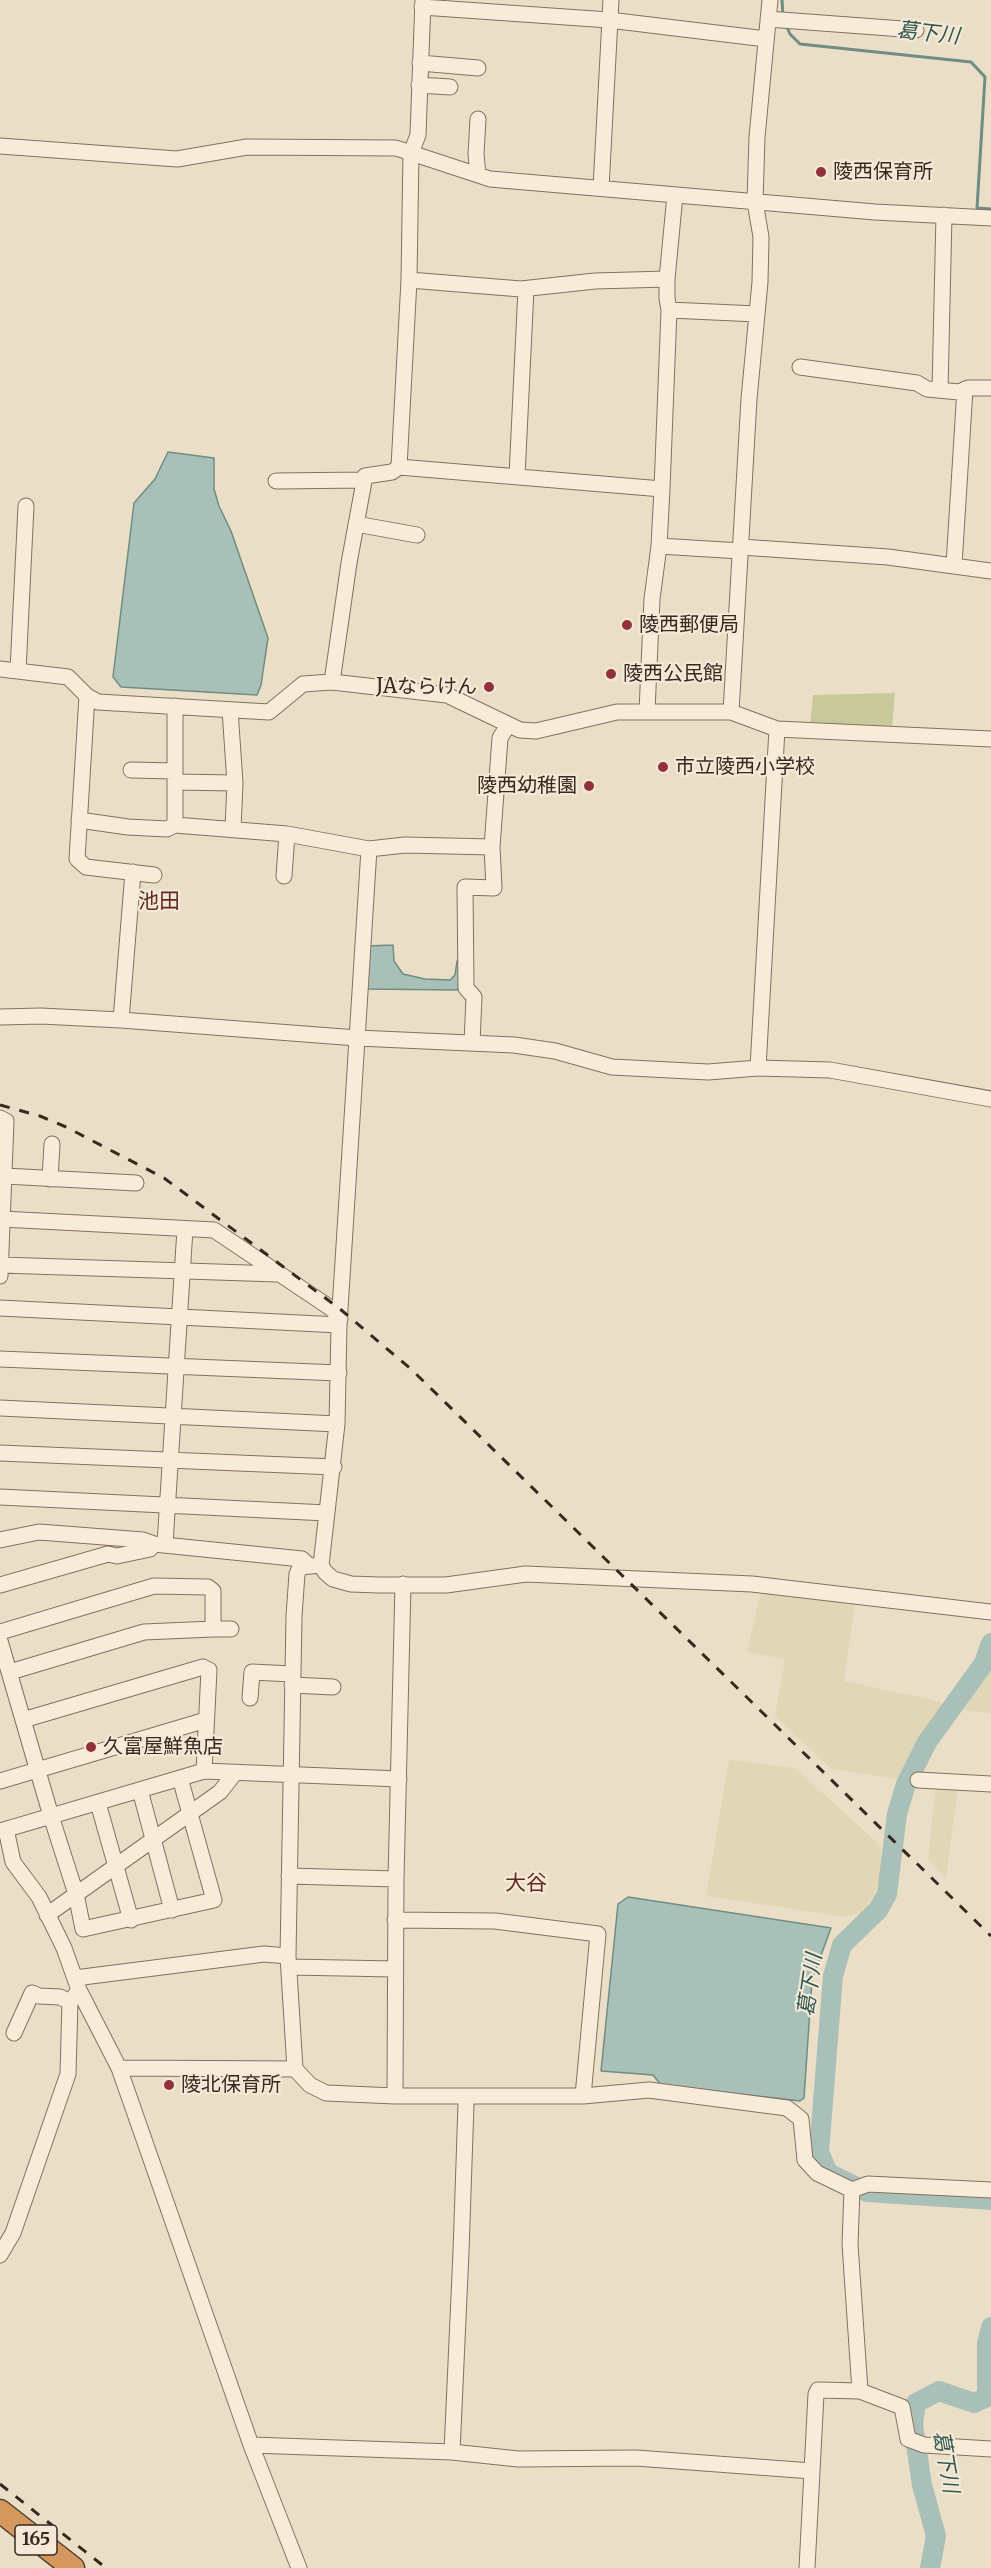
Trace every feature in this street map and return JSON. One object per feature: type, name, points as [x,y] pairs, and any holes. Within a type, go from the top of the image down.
[{"type":"highway","name":"165","points":[[0,2511],[73,2568]]},
{"type":"street","points":[[601,188],[611,0]]},
{"type":"street","points":[[731,712],[749,399],[760,282],[761,237],[755,202],[757,137],[770,0]]},
{"type":"street","points":[[399,467],[409,280],[411,153],[418,135],[422,3],[482,6],[766,39]]},
{"type":"street","points":[[768,19],[916,30]]},
{"type":"street","points":[[420,63],[478,68]]},
{"type":"street","points":[[419,85],[450,87]]},
{"type":"street","points":[[478,119],[476,154],[478,174]]},
{"type":"street","points":[[0,146],[177,159],[246,147],[396,148],[490,179],[755,202],[991,218]]},
{"type":"street","points":[[647,711],[652,598],[659,546],[669,310],[667,298],[675,195]]},
{"type":"street","points":[[940,390],[944,215]]},
{"type":"street","points":[[409,280],[526,289],[595,281],[668,279]]},
{"type":"street","points":[[517,476],[526,289]]},
{"type":"street","points":[[669,310],[757,314]]},
{"type":"street","points":[[800,367],[917,383],[927,389],[959,392],[965,389],[991,388]]},
{"type":"street","points":[[954,565],[965,389]]},
{"type":"street","points":[[333,682],[365,476],[392,472],[399,467],[662,489]]},
{"type":"street","points":[[276,481],[364,480]]},
{"type":"street","points":[[18,671],[26,506]]},
{"type":"street","points":[[356,524],[417,535]]},
{"type":"street","points":[[659,546],[888,557],[991,571]]},
{"type":"street","points":[[0,669],[68,677],[87,696],[98,702],[269,712],[303,684],[333,682],[447,695],[520,730],[536,731],[608,714],[647,711],[731,712],[777,729],[991,739]]},
{"type":"street","points":[[87,696],[77,859],[86,867],[154,874]]},
{"type":"street","points":[[175,706],[175,825]]},
{"type":"street","points":[[230,710],[235,783],[233,829]]},
{"type":"street","points":[[472,1043],[474,997],[466,988],[465,887],[494,888],[492,847],[500,738],[508,725]]},
{"type":"street","points":[[758,1068],[777,729]]},
{"type":"street","points":[[130,770],[235,783]]},
{"type":"street","points":[[79,820],[167,829],[175,825],[287,834],[369,849],[405,845],[492,847]]},
{"type":"street","points":[[284,876],[287,834]]},
{"type":"street","points":[[315,1565],[327,1513],[334,1467],[339,1322],[369,849]]},
{"type":"street","points":[[121,1020],[133,872]]},
{"type":"street","points":[[0,1017],[41,1016],[121,1020],[357,1038],[514,1045],[555,1051],[612,1067],[708,1072],[758,1068],[830,1070],[991,1099]]},
{"type":"street","points":[[0,1118],[6,1121],[0,1276]]},
{"type":"street","points":[[50,1179],[52,1144]]},
{"type":"street","points":[[5,1176],[136,1183]]},
{"type":"street","points":[[2,1219],[214,1230],[332,1309],[339,1322]]},
{"type":"street","points":[[0,1585],[108,1554],[117,1556],[150,1549],[159,1544],[167,1505],[171,1459],[185,1229]]},
{"type":"street","points":[[1,1265],[278,1274]]},
{"type":"street","points":[[0,1308],[339,1322]]},
{"type":"street","points":[[0,1359],[339,1373]]},
{"type":"street","points":[[0,1408],[337,1424]]},
{"type":"street","points":[[0,1453],[334,1467]]},
{"type":"street","points":[[0,1497],[327,1513]]},
{"type":"street","points":[[0,1540],[39,1533],[143,1540],[159,1544],[302,1559],[315,1565],[333,1579],[351,1584],[446,1585],[526,1574],[752,1584],[991,1612]]},
{"type":"street","points":[[315,1565],[300,1568],[297,1574],[292,1680],[288,1961],[295,2069],[310,2085],[326,2093],[395,2096],[584,2096],[649,2090],[786,2108],[801,2119],[805,2160],[817,2173],[852,2190],[868,2184],[991,2190]]},
{"type":"street","points":[[395,2096],[395,1920],[403,1584]]},
{"type":"street","points":[[0,1632],[154,1586],[208,1587],[213,1591],[213,1629]]},
{"type":"street","points":[[8,1680],[144,1632],[231,1629]]},
{"type":"street","points":[[0,1641],[8,1680],[23,1720],[76,1894],[83,1929],[214,1900],[180,1778]]},
{"type":"street","points":[[23,1720],[203,1667],[209,1670],[204,1771]]},
{"type":"street","points":[[250,1698],[252,1672],[333,1687]]},
{"type":"street","points":[[0,1781],[206,1720]]},
{"type":"street","points":[[299,2568],[250,2445],[119,2068],[75,1990],[39,1897],[6,1858],[3,1830],[204,1771],[399,1779]]},
{"type":"street","points":[[47,1915],[220,1792],[235,1773]]},
{"type":"street","points":[[918,1780],[991,1784]]},
{"type":"street","points":[[140,1790],[172,1910]]},
{"type":"street","points":[[98,1803],[131,1920]]},
{"type":"street","points":[[289,1876],[396,1879]]},
{"type":"street","points":[[395,1920],[495,1921],[598,1934],[584,2096]]},
{"type":"street","points":[[14,2033],[32,1993],[39,1996],[60,1997],[75,1990],[254,1955],[288,1961],[395,1969]]},
{"type":"street","points":[[0,2255],[7,2230],[68,2074],[75,1990]]},
{"type":"street","points":[[119,2068],[295,2069]]},
{"type":"street","points":[[452,2452],[466,2104],[464,2096]]},
{"type":"street","points":[[852,2190],[850,2244],[861,2391]]},
{"type":"street","points":[[807,2568],[818,2390],[861,2391],[902,2407],[908,2439],[924,2445],[991,2449]]},
{"type":"street","points":[[250,2445],[452,2452],[518,2459],[636,2458],[812,2471]]},
{"type":"shaded area","points":[[762,1588],[855,1603],[844,1681],[938,1701],[945,1706],[897,1779],[831,1769],[775,1716],[785,1659],[747,1652]]},
{"type":"shaded area","points":[[991,1669],[991,1713],[963,1710]]},
{"type":"shaded area","points":[[729,1760],[795,1768],[881,1846],[881,1874],[874,1895],[863,1912],[846,1917],[706,1896]]},
{"type":"shaded area","points":[[936,1784],[958,1786],[946,1879],[928,1859]]},
{"type":"green space","points":[[895,693],[892,729],[810,727],[813,695]]},
{"type":"water","points":[[168,452],[214,458],[214,489],[219,506],[231,531],[268,638],[261,685],[257,695],[121,687],[113,677],[134,503],[155,479]]},
{"type":"water","points":[[393,945],[394,961],[403,974],[425,979],[450,980],[455,975],[457,961],[460,961],[460,986],[457,990],[365,989],[367,946]]},
{"type":"water","points":[[628,1897],[831,1928],[812,1980],[804,2098],[800,2101],[661,2085],[653,2075],[601,2071],[618,1904]]},
{"type":"waterway","name":"葛下川","points":[[782,0],[783,16]]},
{"type":"waterway","name":"葛下川","points":[[786,25],[790,34],[800,44],[971,62],[985,77],[977,208],[991,209]]},
{"type":"waterway","name":"葛下川","points":[[991,1643],[984,1663],[927,1742],[906,1784],[897,1814],[887,1894],[878,1910],[842,1945],[833,1976],[819,2152],[828,2173],[867,2192],[991,2200]]},
{"type":"waterway","name":"葛下川","points":[[930,2568],[936,2536],[922,2485],[913,2424],[916,2403],[939,2391],[974,2403],[987,2397],[987,2344],[991,2327]]},
{"type":"railway","points":[[0,1105],[40,1116],[66,1127],[164,1178],[340,1309],[412,1370],[991,1936]]},
{"type":"railway","points":[[0,2484],[106,2568]]},
{"type":"place","name":"陵西保育所","points":[[821,172]]},
{"type":"place","name":"陵西郵便局","points":[[627,625]]},
{"type":"place","name":"陵西公民館","points":[[611,674]]},
{"type":"place","name":"JAならけん","points":[[489,687]]},
{"type":"place","name":"市立陵西小学校","points":[[663,767]]},
{"type":"place","name":"陵西幼稚園","points":[[589,786]]},
{"type":"place","name":"久富屋鮮魚店","points":[[91,1747]]},
{"type":"place","name":"陵北保育所","points":[[169,2085]]},
{"type":"district","name":"池田","points":[[159,902]]},
{"type":"district","name":"大谷","points":[[526,1884]]}]
